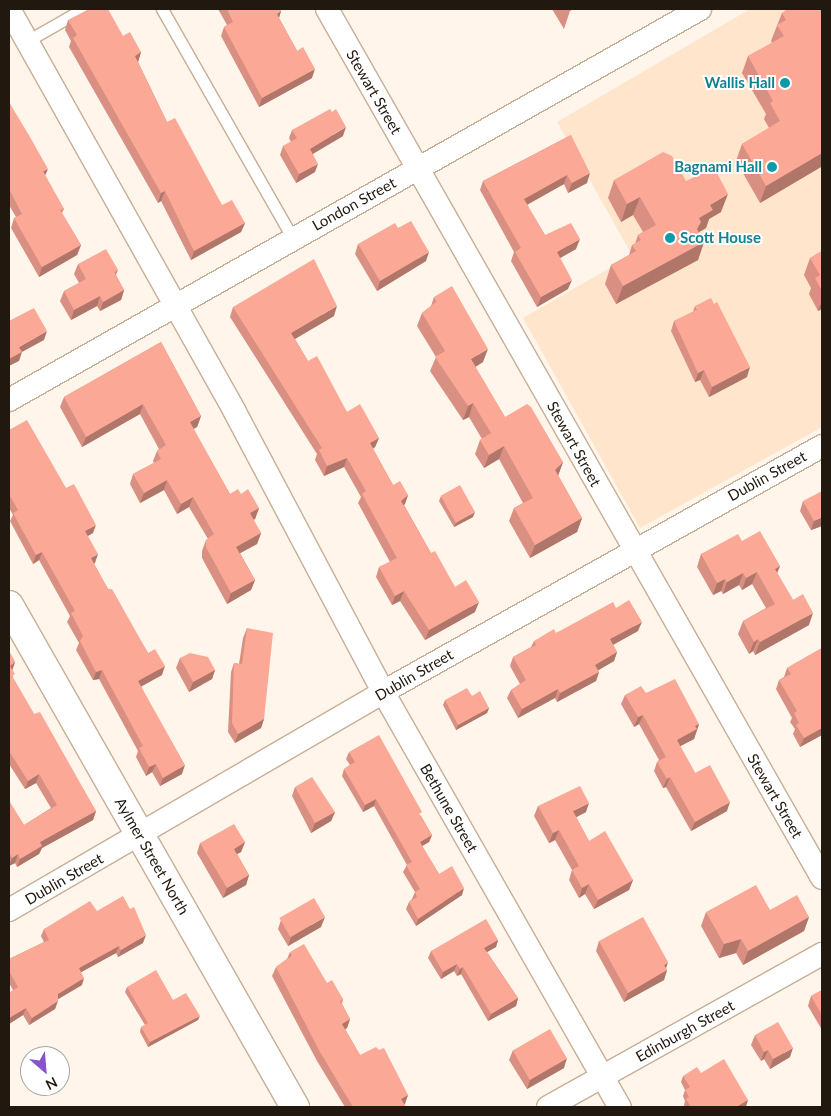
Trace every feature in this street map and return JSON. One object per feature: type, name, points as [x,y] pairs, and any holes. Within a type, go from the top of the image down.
[{"type":"street","name":"Bethune Street","points":[[9,9],[285,505],[383,692],[620,1107]]},
{"type":"street","name":"Stewart Street","points":[[327,9],[633,550],[822,878]]},
{"type":"street","name":"London Street","points":[[9,400],[700,9]]},
{"type":"street","name":"Dublin Street","points":[[9,910],[140,836],[383,692],[633,550],[822,446]]},
{"type":"street","name":"Aylmer Street North","points":[[9,605],[295,1107]]},
{"type":"street","name":"Edinburgh Street","points":[[548,1107],[822,954]]},
{"type":"lane","points":[[27,41],[83,9]]},
{"type":"lane","points":[[162,9],[293,239]]},
{"type":"shaded area","points":[[750,9],[805,9],[822,41],[822,427],[640,528],[523,318],[632,255],[557,122]]},
{"type":"building","points":[[89,9],[108,9],[123,36],[130,32],[141,52],[135,56],[167,122],[175,118],[222,205],[232,200],[245,223],[194,251],[165,191],[161,193],[73,38],[77,35],[68,20]]},
{"type":"building","points":[[227,9],[280,9],[281,11],[277,14],[297,51],[303,47],[315,69],[262,98],[224,27],[233,22]]},
{"type":"building","points":[[787,9],[822,9],[822,153],[766,186],[742,144],[780,121],[770,103],[773,101],[748,56],[784,36],[777,25],[786,20],[782,13]]},
{"type":"building","points":[[9,102],[48,169],[43,171],[64,209],[60,210],[81,245],[42,267],[14,218],[22,214],[9,189]]},
{"type":"building","points":[[330,109],[332,112],[336,109],[346,127],[310,149],[318,164],[299,174],[283,146],[297,138],[292,130]]},
{"type":"building","points":[[571,135],[590,173],[572,183],[567,175],[524,199],[545,235],[571,223],[580,239],[557,252],[572,280],[541,297],[515,252],[521,248],[483,181]]},
{"type":"building","name":"Scott House","points":[[663,152],[672,156],[686,181],[706,171],[717,173],[728,194],[710,205],[713,210],[699,218],[701,222],[697,229],[704,242],[623,286],[611,265],[636,251],[632,245],[641,240],[638,235],[656,225],[640,197],[627,204],[614,180]]},
{"type":"building","points":[[411,221],[429,252],[380,281],[358,244],[395,223],[398,228]]},
{"type":"building","points":[[106,249],[118,270],[114,272],[124,290],[103,302],[100,296],[74,310],[64,291],[86,279],[78,264]]},
{"type":"building","points":[[822,251],[822,291],[815,278],[820,275],[810,258]]},
{"type":"building","points":[[314,259],[337,306],[291,333],[308,361],[317,356],[347,412],[360,404],[379,438],[370,443],[393,485],[400,481],[408,495],[401,501],[431,553],[435,551],[455,587],[466,580],[479,602],[429,630],[404,591],[395,596],[379,567],[397,558],[362,494],[366,491],[347,458],[327,466],[319,450],[322,448],[233,307]]},
{"type":"building","points":[[452,286],[488,349],[471,359],[505,417],[527,404],[531,407],[563,462],[555,470],[582,518],[535,545],[514,508],[533,498],[504,446],[489,455],[480,440],[491,433],[473,403],[468,406],[435,357],[445,351],[422,313],[437,301],[434,297]]},
{"type":"building","points":[[711,298],[714,304],[717,302],[750,367],[712,387],[704,370],[698,373],[674,321],[698,309],[695,306]]},
{"type":"building","points":[[34,308],[47,331],[19,347],[22,352],[9,359],[9,321]]},
{"type":"building","points":[[161,342],[201,416],[190,422],[230,494],[238,489],[241,494],[248,489],[259,508],[250,513],[261,533],[236,547],[255,580],[231,593],[206,547],[206,540],[214,534],[193,497],[181,504],[167,480],[144,493],[133,474],[161,459],[157,451],[166,445],[143,404],[86,437],[64,397]]},
{"type":"building","points":[[27,420],[66,488],[74,484],[96,525],[85,531],[98,554],[91,558],[108,589],[112,589],[148,653],[155,649],[165,666],[138,681],[185,765],[163,778],[156,764],[149,767],[139,748],[143,746],[102,670],[96,672],[80,641],[83,636],[71,613],[75,611],[42,552],[36,555],[13,513],[18,510],[9,494],[9,430]]},
{"type":"building","points":[[460,485],[475,512],[456,523],[441,496]]},
{"type":"building","points":[[822,491],[822,517],[814,521],[803,501]]},
{"type":"building","points":[[760,531],[780,566],[775,569],[793,600],[803,594],[813,613],[760,642],[758,639],[754,642],[743,621],[775,604],[757,572],[746,578],[743,573],[727,582],[725,579],[717,583],[701,554],[738,534],[742,541]]},
{"type":"building","points":[[629,600],[642,622],[610,639],[617,652],[595,665],[599,672],[560,693],[558,689],[522,709],[511,690],[526,680],[513,657],[536,645],[534,641],[554,629],[556,633],[613,602],[616,608]]},
{"type":"building","points":[[247,628],[273,633],[264,719],[238,734],[232,723],[234,663],[242,664]]},
{"type":"building","points":[[822,648],[822,728],[804,738],[796,725],[799,723],[794,713],[797,711],[779,680],[791,674],[787,668]]},
{"type":"building","points":[[9,651],[15,662],[10,666],[15,674],[12,676],[34,714],[40,712],[96,811],[40,842],[42,846],[20,859],[18,854],[12,858],[9,852],[9,802],[24,825],[57,805],[39,774],[28,781],[9,751]]},
{"type":"building","points":[[190,653],[208,657],[215,670],[193,682],[180,658]]},
{"type":"building","points":[[675,679],[699,724],[695,726],[697,729],[677,740],[695,773],[710,765],[730,802],[695,822],[670,777],[667,779],[657,762],[666,757],[643,715],[638,717],[625,695],[641,686],[646,693]]},
{"type":"building","points":[[467,688],[472,696],[480,691],[489,708],[458,725],[445,700]]},
{"type":"building","points":[[379,735],[422,812],[419,814],[432,835],[420,842],[439,874],[452,866],[464,888],[418,919],[409,902],[417,897],[415,892],[420,889],[406,865],[412,862],[376,799],[365,805],[344,769],[355,762],[349,752]]},
{"type":"building","points":[[312,777],[335,812],[315,823],[295,787]]},
{"type":"building","points":[[580,786],[589,803],[573,811],[589,841],[605,831],[633,880],[598,900],[589,884],[582,888],[572,870],[579,866],[559,830],[553,833],[538,806]]},
{"type":"building","points":[[234,824],[245,842],[234,849],[249,875],[227,888],[200,843]]},
{"type":"building","points":[[756,885],[770,910],[797,895],[809,917],[748,951],[741,939],[724,944],[706,912]]},
{"type":"building","points":[[123,896],[130,909],[134,907],[146,935],[121,950],[119,946],[79,968],[84,978],[58,994],[58,1001],[32,1018],[26,1008],[9,1018],[9,993],[18,987],[9,971],[9,959],[49,940],[44,929],[90,901],[97,911]]},
{"type":"building","points":[[314,898],[325,917],[290,937],[279,918]]},
{"type":"building","points":[[643,917],[668,962],[664,965],[667,970],[628,993],[599,941]]},
{"type":"building","points":[[486,919],[498,940],[484,948],[518,998],[491,1014],[463,967],[460,969],[457,964],[443,972],[431,951]]},
{"type":"building","points":[[304,944],[327,983],[332,980],[343,999],[340,1001],[350,1019],[342,1024],[360,1055],[376,1047],[379,1050],[384,1048],[408,1095],[401,1099],[406,1107],[353,1107],[320,1052],[276,967],[292,956],[290,952]]},
{"type":"building","points":[[156,970],[173,1000],[186,993],[200,1016],[150,1042],[141,1027],[148,1023],[127,987]]},
{"type":"building","points":[[822,990],[822,1015],[811,996]]},
{"type":"building","points":[[778,1022],[793,1048],[773,1059],[768,1050],[764,1052],[755,1035]]},
{"type":"building","points":[[550,1029],[567,1058],[530,1080],[513,1050]]},
{"type":"building","points":[[724,1059],[748,1100],[736,1107],[691,1107],[686,1099],[689,1097],[685,1090],[690,1087],[683,1076],[697,1067],[701,1073]]},
{"type":"place","name":"Wallis Hall","points":[[785,83]]},
{"type":"place","name":"Bagnami Hall","points":[[772,167]]},
{"type":"place","name":"Scott House","points":[[670,238]]}]
